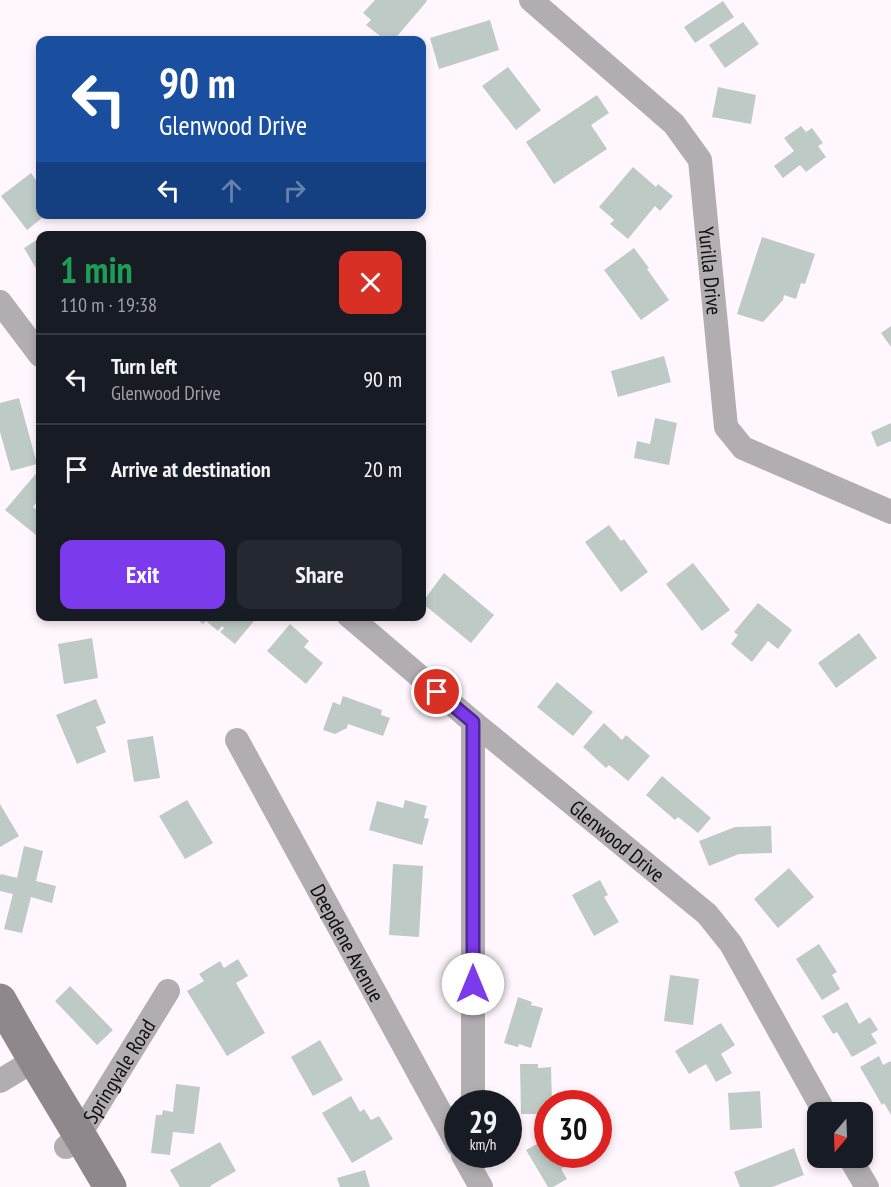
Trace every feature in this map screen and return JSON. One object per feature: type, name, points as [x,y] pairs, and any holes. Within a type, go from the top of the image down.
[{"type":"main road","points":[[0,1000],[18,1070]]},
{"type":"main road","points":[[0,1035],[18,1070],[110,1187]]},
{"type":"main road","points":[[73,1141],[88,1187]]},
{"type":"street","name":"Yurilla Drive","points":[[531,0],[674,124],[700,160],[726,427],[742,448],[891,512]]},
{"type":"street","points":[[0,302],[36,350]]},
{"type":"street","name":"Glenwood Drive","points":[[355,621],[473,722],[707,914],[731,944],[819,1102]]},
{"type":"street","points":[[473,722],[473,1090]]},
{"type":"street","name":"Deepdene Avenue","points":[[237,740],[444,1119]]},
{"type":"street","name":"Springvale Road","points":[[73,1141],[168,991]]},
{"type":"street","points":[[856,1168],[867,1187]]},
{"type":"building","points":[[375,0],[427,1],[397,36],[380,36],[366,25],[371,20],[363,13]]},
{"type":"building","points":[[723,1],[734,17],[695,43],[684,27]]},
{"type":"building","points":[[490,20],[499,50],[439,69],[430,38]]},
{"type":"building","points":[[743,22],[759,44],[725,68],[709,45]]},
{"type":"building","points":[[508,67],[541,110],[516,130],[482,86]]},
{"type":"building","points":[[718,87],[756,95],[751,124],[712,117]]},
{"type":"building","points":[[597,95],[609,113],[591,125],[607,149],[554,184],[526,142]]},
{"type":"building","points":[[801,126],[806,132],[812,128],[823,143],[818,146],[826,157],[806,172],[800,165],[783,178],[774,166],[794,151],[784,138]]},
{"type":"building","points":[[633,167],[656,187],[658,184],[673,196],[660,211],[655,206],[628,239],[610,224],[614,220],[599,207]]},
{"type":"building","points":[[31,173],[36,180],[36,219],[41,219],[27,230],[1,196]]},
{"type":"building","points":[[762,237],[815,254],[805,284],[801,283],[796,299],[784,295],[783,300],[763,322],[737,314]]},
{"type":"building","points":[[36,240],[36,268],[24,248]]},
{"type":"building","points":[[634,248],[669,300],[641,320],[604,270]]},
{"type":"building","points":[[891,326],[891,347],[881,333]]},
{"type":"building","points":[[664,356],[671,382],[618,397],[611,371]]},
{"type":"building","points":[[19,398],[36,464],[11,471],[0,432],[0,403]]},
{"type":"building","points":[[655,418],[677,423],[669,465],[634,458],[637,441],[650,444]]},
{"type":"building","points":[[891,423],[891,441],[877,447],[871,432]]},
{"type":"building","points":[[36,474],[36,503],[33,507],[36,510],[36,535],[5,510]]},
{"type":"building","points":[[609,525],[621,541],[624,539],[648,572],[621,592],[585,542]]},
{"type":"building","points":[[693,563],[730,610],[702,631],[666,584]]},
{"type":"building","points":[[444,573],[494,615],[471,643],[426,606],[426,598]]},
{"type":"building","points":[[758,603],[792,630],[778,649],[768,641],[752,662],[731,644],[738,635],[734,632]]},
{"type":"building","points":[[206,621],[254,621],[235,644],[220,632],[224,628],[222,626],[218,631]]},
{"type":"building","points":[[290,624],[309,641],[304,647],[323,663],[306,684],[267,651]]},
{"type":"building","points":[[859,633],[877,658],[836,688],[818,663]]},
{"type":"building","points":[[92,638],[98,678],[64,684],[58,644]]},
{"type":"building","points":[[557,682],[593,712],[573,736],[537,707]]},
{"type":"building","points":[[343,696],[382,710],[381,715],[390,718],[383,736],[348,724],[347,728],[335,734],[323,730],[333,702],[340,705]]},
{"type":"building","points":[[96,699],[106,723],[96,727],[106,752],[77,764],[56,715]]},
{"type":"building","points":[[604,723],[622,740],[626,735],[650,756],[628,781],[609,765],[606,768],[583,747]]},
{"type":"building","points":[[153,736],[160,778],[134,782],[127,740]]},
{"type":"building","points":[[662,776],[711,818],[698,833],[678,817],[675,820],[646,795]]},
{"type":"building","points":[[187,800],[213,843],[185,859],[159,816]]},
{"type":"building","points":[[405,800],[427,806],[424,818],[429,819],[422,845],[369,830],[377,801],[403,808]]},
{"type":"building","points":[[0,804],[19,836],[0,847]]},
{"type":"building","points":[[771,826],[772,853],[739,854],[709,866],[699,841],[735,827]]},
{"type":"building","points":[[24,846],[43,851],[36,881],[56,886],[52,903],[31,897],[22,933],[4,929],[13,894],[0,891],[0,876],[1,874],[17,878]]},
{"type":"building","points":[[393,864],[423,866],[419,937],[389,935]]},
{"type":"building","points":[[789,868],[814,897],[778,928],[754,899]]},
{"type":"building","points":[[600,880],[608,895],[604,897],[619,922],[594,936],[572,895]]},
{"type":"building","points":[[819,944],[837,972],[832,975],[840,989],[822,1000],[796,959]]},
{"type":"building","points":[[238,959],[248,976],[236,983],[265,1033],[227,1056],[187,991],[204,981],[199,974],[220,961],[224,968]]},
{"type":"building","points":[[670,975],[699,979],[693,1025],[664,1021]]},
{"type":"building","points":[[70,986],[113,1030],[97,1045],[55,1001]]},
{"type":"building","points":[[518,997],[532,1002],[531,1005],[543,1008],[531,1048],[504,1043]]},
{"type":"building","points":[[847,1002],[859,1024],[870,1017],[878,1030],[871,1034],[877,1043],[852,1057],[837,1032],[833,1034],[822,1016]]},
{"type":"building","points":[[721,1023],[735,1045],[721,1054],[732,1073],[716,1082],[706,1064],[689,1074],[675,1051]]},
{"type":"building","points":[[320,1040],[343,1080],[313,1096],[291,1057]]},
{"type":"building","points":[[879,1056],[883,1065],[891,1061],[891,1115],[884,1103],[882,1105],[860,1067]]},
{"type":"building","points":[[520,1064],[538,1064],[538,1068],[551,1067],[552,1090],[534,1090],[534,1114],[522,1114]]},
{"type":"building","points":[[176,1084],[200,1087],[194,1134],[173,1132],[170,1155],[151,1153],[156,1115],[162,1115],[163,1110],[173,1112]]},
{"type":"building","points":[[760,1091],[762,1128],[730,1130],[728,1093]]},
{"type":"building","points":[[351,1096],[360,1112],[364,1109],[371,1120],[379,1116],[393,1139],[352,1163],[322,1113]]},
{"type":"building","points":[[220,1142],[236,1171],[211,1187],[180,1187],[170,1170]]},
{"type":"building","points":[[534,1146],[534,1163],[526,1150]]},
{"type":"building","points":[[794,1148],[804,1175],[772,1187],[740,1187],[734,1172]]},
{"type":"building","points":[[537,1168],[563,1168],[561,1169],[567,1179],[553,1187],[548,1187]]},
{"type":"building","points":[[365,1170],[370,1187],[340,1187],[337,1178]]},
{"type":"route","points":[[437,692],[473,722],[473,984]]}]
